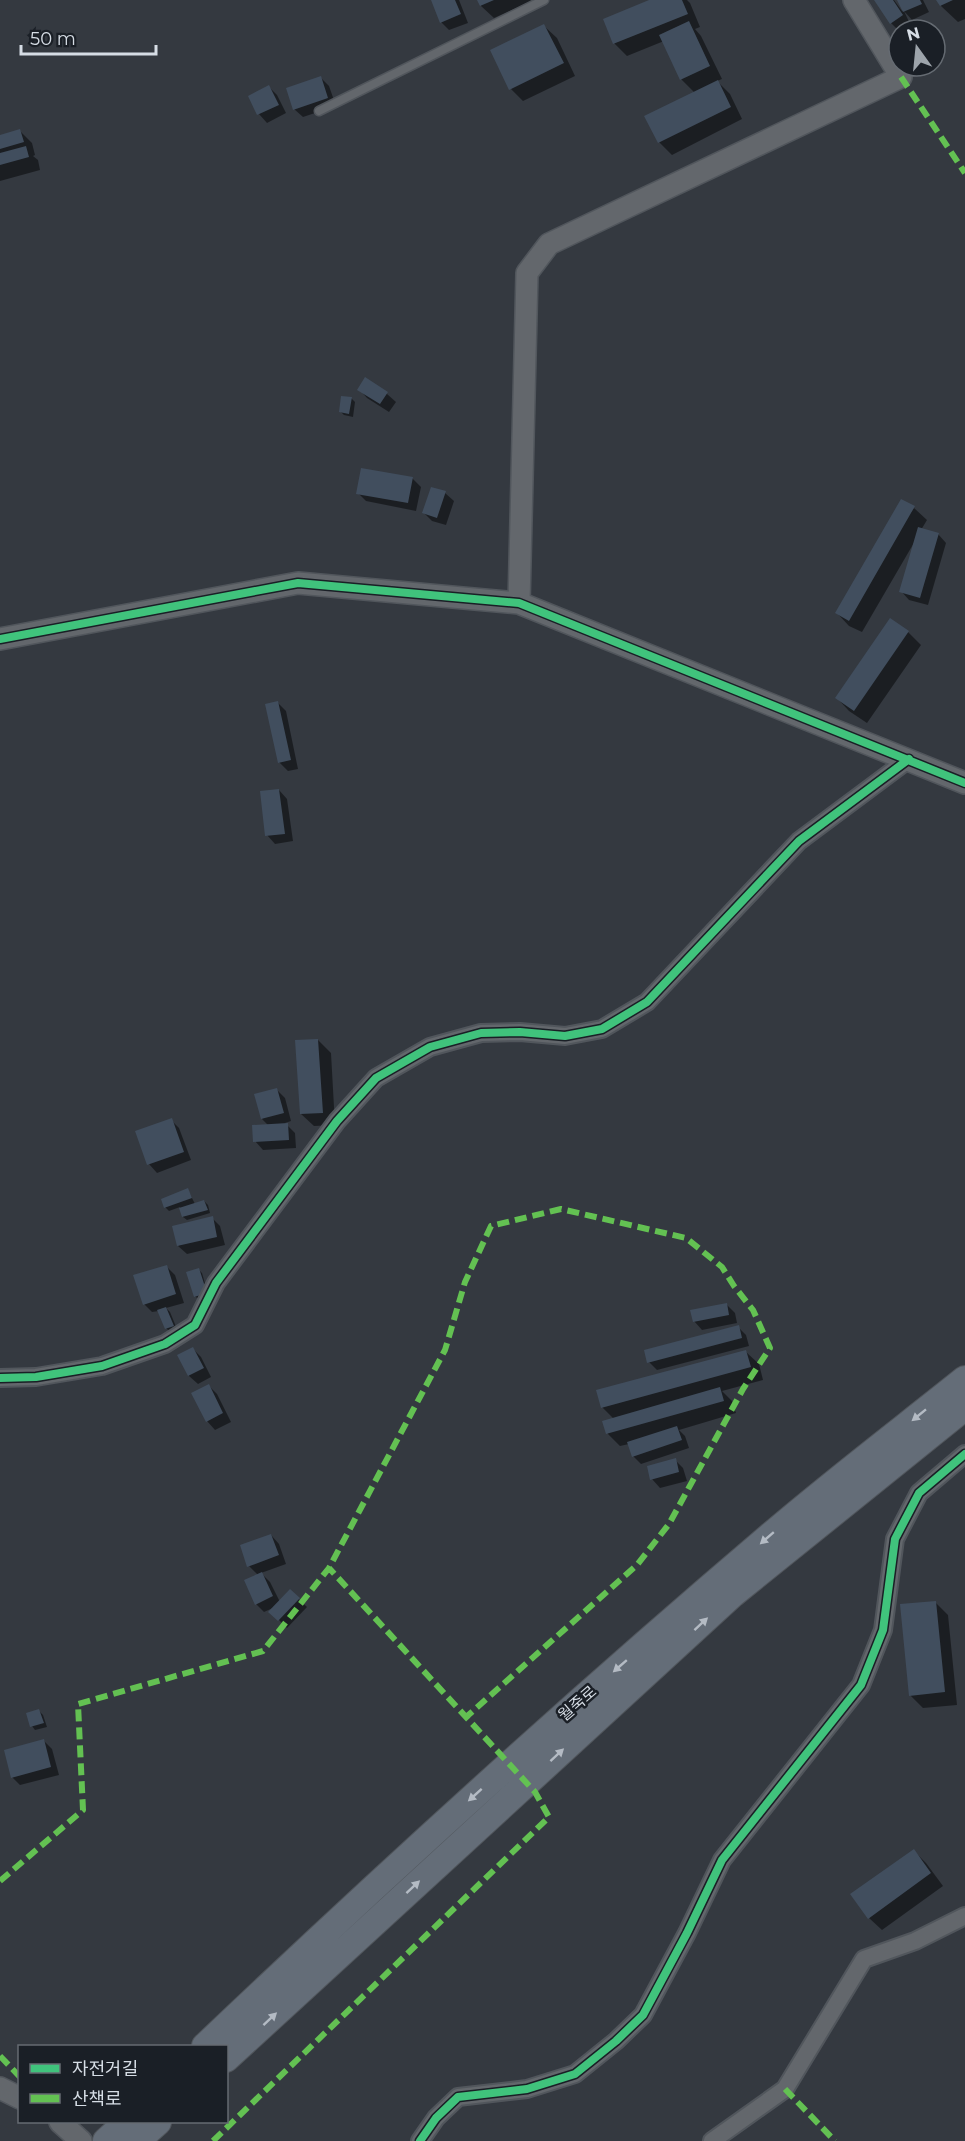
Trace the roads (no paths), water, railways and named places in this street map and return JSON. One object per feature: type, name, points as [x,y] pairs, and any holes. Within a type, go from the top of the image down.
[{"type":"main road","name":"월죽로","points":[[206,2045],[329,1928],[570,1709],[773,1533],[965,1379]]},
{"type":"main road","name":"월죽로","points":[[228,2056],[733,1594],[965,1407]]},
{"type":"street","points":[[519,603],[527,273],[549,244],[900,77],[854,0]]},
{"type":"street","points":[[0,639],[298,583],[519,603],[965,783]]},
{"type":"street","points":[[0,1378],[36,1377],[102,1366],[165,1344],[195,1325],[216,1283],[337,1121],[376,1078],[430,1047],[481,1032],[520,1032],[565,1036],[602,1029],[647,1002],[799,841],[909,759]]},
{"type":"street","points":[[420,2141],[436,2118],[458,2097],[527,2090],[575,2074],[616,2041],[643,2015],[687,1933],[722,1860],[861,1685],[883,1630],[895,1539],[919,1493],[965,1454]]},
{"type":"street","points":[[712,2141],[785,2089],[864,1959],[915,1941],[965,1916]]},
{"type":"street","points":[[0,2088],[18,2097]]},
{"type":"street","points":[[62,2123],[81,2141]]},
{"type":"lane","points":[[319,111],[544,0]]}]
